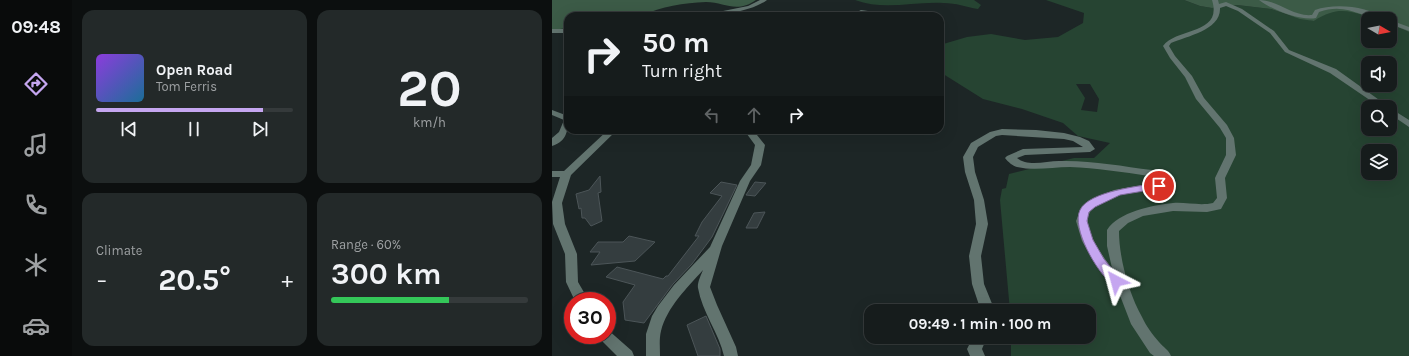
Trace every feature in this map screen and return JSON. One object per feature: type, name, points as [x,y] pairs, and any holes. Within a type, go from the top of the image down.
[{"type":"street","points":[[723,12],[750,7],[764,0]]},
{"type":"street","points":[[1262,0],[1292,14],[1304,17],[1314,18],[1317,11],[1324,7],[1352,8],[1363,12]]},
{"type":"street","points":[[1164,356],[1155,348],[1136,320],[1124,290],[1113,246],[1113,230],[1124,220],[1141,213],[1173,207],[1207,208],[1217,206],[1222,198],[1220,178],[1231,155],[1230,138],[1224,127],[1200,99],[1188,76],[1172,57],[1166,46],[1169,42],[1211,24],[1216,18],[1216,3],[1226,4],[1240,10],[1272,32],[1287,52],[1333,71],[1375,100]]},
{"type":"street","points":[[1397,25],[1409,30]]},
{"type":"street","points":[[552,31],[564,31]]},
{"type":"street","points":[[552,112],[564,117]]},
{"type":"street","points":[[1397,115],[1409,124]]},
{"type":"street","points":[[552,143],[564,130]]},
{"type":"street","points":[[985,304],[978,284],[975,256],[982,224],[979,200],[970,172],[968,157],[974,145],[993,134],[1002,132],[1062,135],[1084,142],[1089,145],[1090,149],[1023,152],[1010,158],[1018,164],[1034,166],[1059,164],[1089,165],[1152,173],[1157,176],[1159,179],[1159,186],[1118,192],[1091,205],[1085,211],[1082,221],[1088,241],[1100,262],[1124,290]]},
{"type":"street","points":[[577,292],[572,282],[571,254],[559,224],[557,203],[566,174],[609,134]]},
{"type":"street","points":[[731,356],[704,287],[716,246],[745,181],[756,165],[760,145],[751,134]]},
{"type":"street","points":[[552,174],[566,174]]},
{"type":"street","points":[[653,356],[654,331],[666,304],[699,268],[716,246]]},
{"type":"street","points":[[614,344],[627,356]]},
{"type":"street","points":[[977,344],[974,350],[978,356]]},
{"type":"green space","points":[[552,0],[756,0],[749,4],[736,7],[706,2],[681,4],[665,7],[652,12],[564,12],[564,28],[552,30]]},
{"type":"green space","points":[[855,0],[974,0],[981,5],[978,9],[948,3],[877,5]]},
{"type":"green space","points":[[1046,0],[1184,0],[1200,6],[1212,8],[1237,5],[1271,9],[1288,15],[1314,21],[1330,11],[1338,9],[1352,10],[1361,12],[1361,48],[1397,48],[1397,27],[1409,32],[1409,356],[1011,356],[1011,344],[1096,344],[1096,304],[1009,304],[1000,200],[1002,189],[1006,188],[1009,174],[1074,158],[1094,158],[1110,143],[1078,136],[1063,123],[1022,109],[983,99],[944,75],[944,44],[967,37],[991,34],[1025,40],[1058,37],[1083,23],[1084,13]],"holes":[[[1076,84],[1090,84],[1099,99],[1097,112],[1081,110],[1085,98]]]},
{"type":"green space","points":[[1184,0],[1409,0],[1409,32],[1397,27],[1397,12],[1361,12],[1361,14],[1343,11],[1325,15],[1314,21],[1300,19],[1271,9],[1237,5],[1212,8],[1200,6]]},
{"type":"building","points":[[600,176],[601,192],[598,193],[602,221],[591,226],[585,218],[582,218],[581,208],[579,209],[576,194],[589,190]]},
{"type":"building","points":[[721,182],[737,185],[712,237],[692,264],[673,284],[644,323],[625,320],[623,302],[635,285],[606,277],[617,267],[663,279],[668,276],[699,236],[695,236],[702,222],[722,196],[710,193]]},
{"type":"building","points":[[755,182],[766,183],[755,196],[746,195]]},
{"type":"building","points":[[765,212],[757,228],[746,228],[754,213]]},
{"type":"building","points":[[629,236],[655,242],[635,261],[591,265],[600,252],[590,252],[598,242],[623,242]]},
{"type":"building","points":[[706,316],[720,349],[720,356],[698,356],[687,325]]},
{"type":"route","points":[[1116,281],[1100,262],[1088,241],[1082,221],[1085,211],[1091,205],[1118,192],[1159,186]]}]
